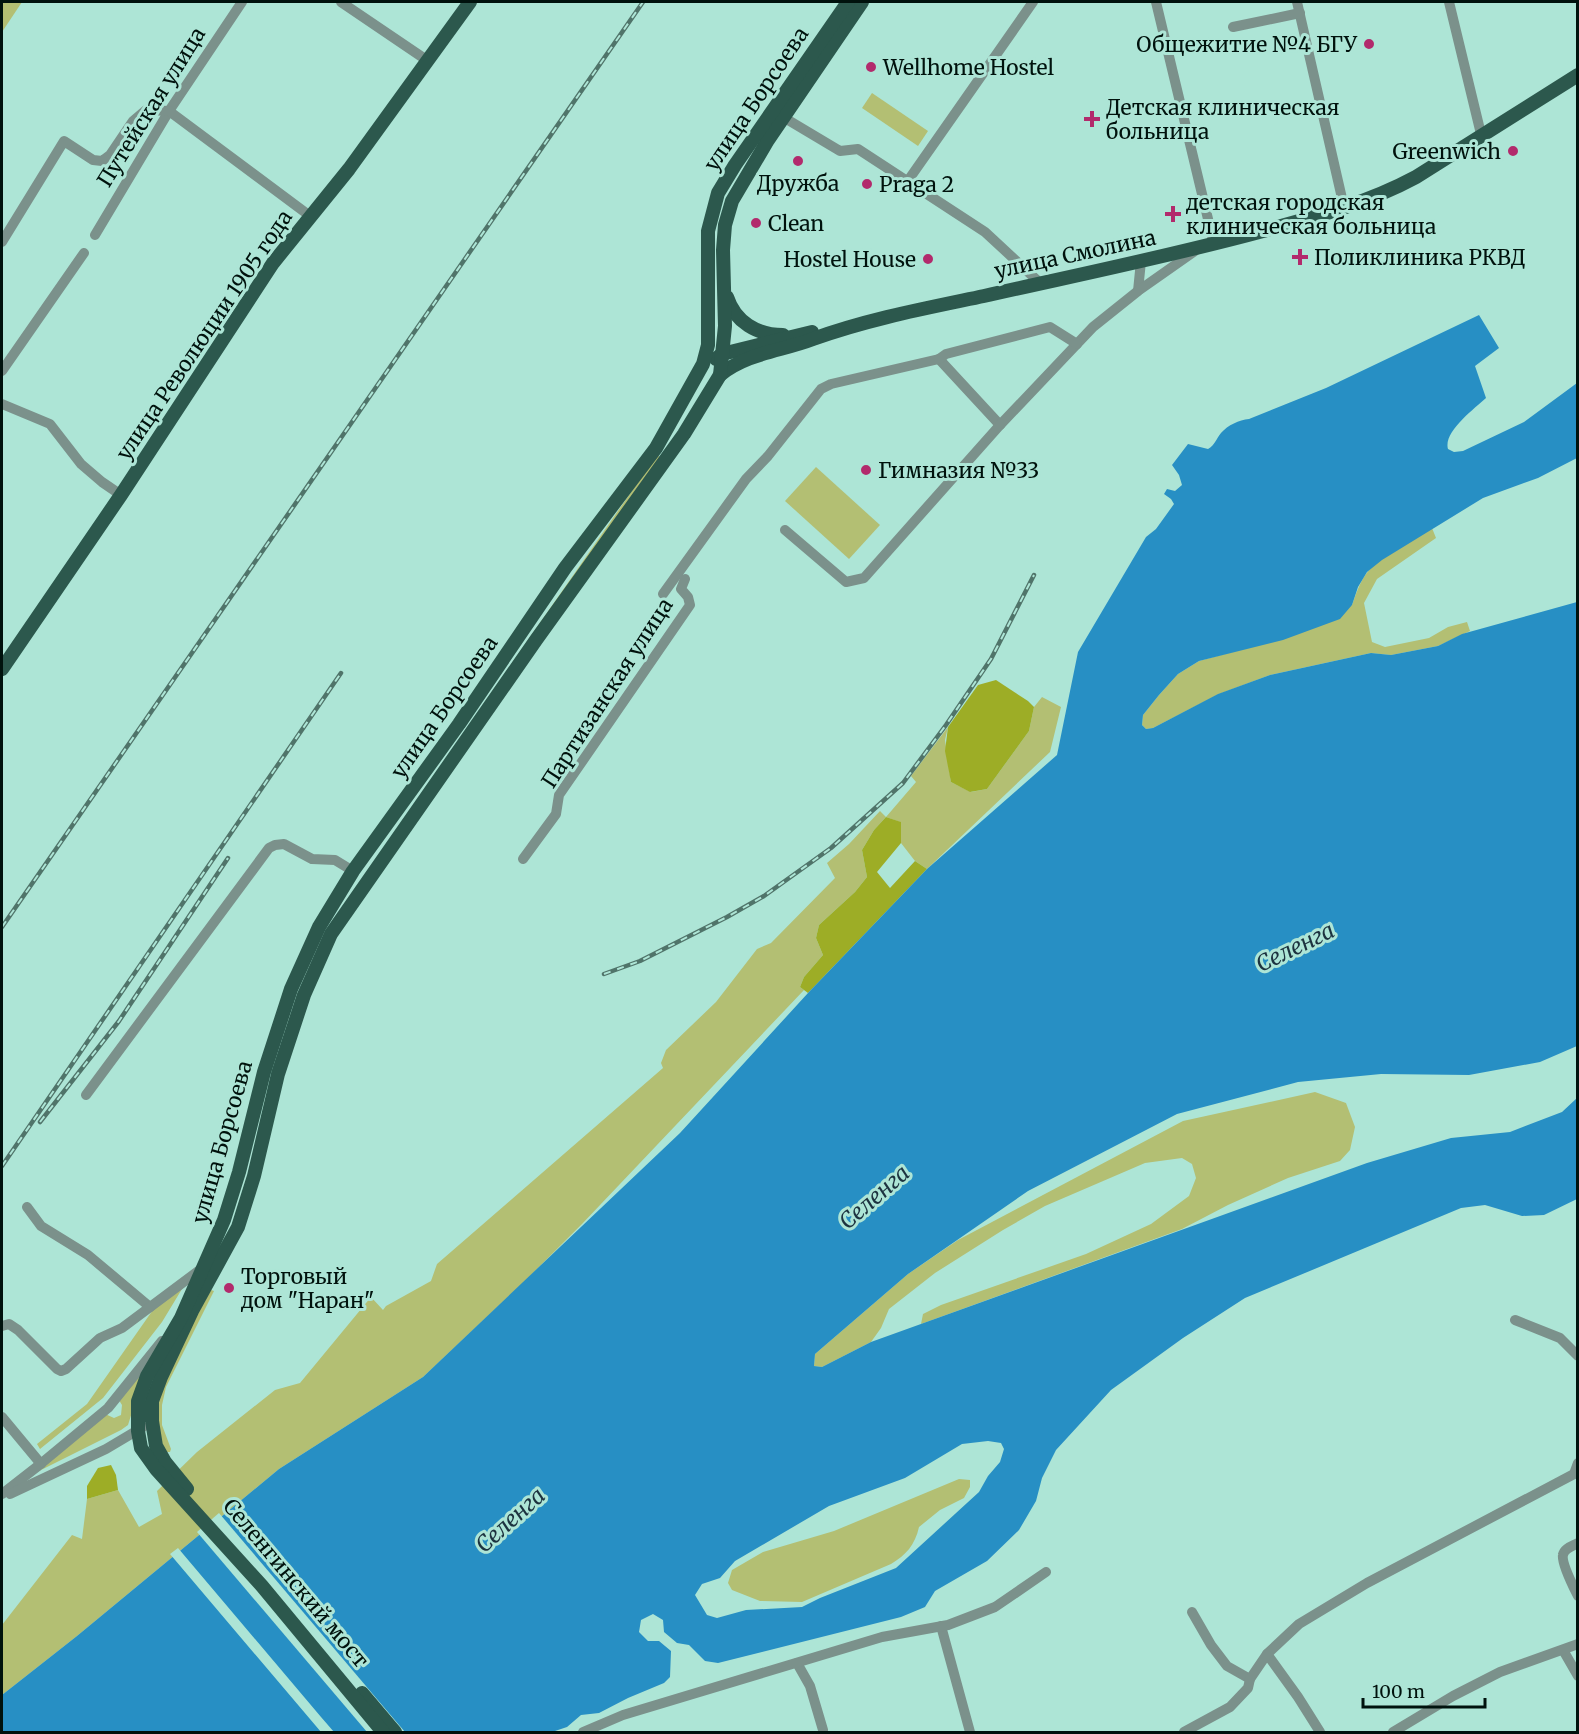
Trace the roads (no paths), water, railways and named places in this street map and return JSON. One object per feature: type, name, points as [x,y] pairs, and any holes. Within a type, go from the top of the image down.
[{"type":"main road","name":"улица Революции 1905 года","points":[[2,669],[121,495],[273,263],[348,169],[470,2]]},
{"type":"main road","name":"улица Борсоева","points":[[160,1466],[152,1421],[152,1401],[192,1311],[238,1227],[254,1176],[278,1074],[304,995],[332,934],[661,452],[703,364],[708,345],[710,310],[707,279],[708,236],[713,209],[721,187],[848,2]]},
{"type":"main road","name":"улица Борсоева","points":[[718,357],[725,288],[723,250],[725,225],[732,201],[747,172],[862,2]]},
{"type":"main road","points":[[1481,131],[1578,67]]},
{"type":"main road","name":"улица Смолина","points":[[718,357],[797,334],[832,331],[1037,280],[1198,249],[1213,240],[1392,190],[1437,165],[1481,131],[1578,75]]},
{"type":"main road","points":[[725,288],[735,315],[758,332],[775,335],[797,334],[1213,240]]},
{"type":"main road","name":"улица Смолина","points":[[720,375],[730,366],[740,362],[810,341],[832,331]]},
{"type":"main road","points":[[708,345],[718,357],[720,375]]},
{"type":"main road","points":[[693,384],[718,357]]},
{"type":"main road","name":"улица Борсоева","points":[[160,1466],[141,1448],[132,1434],[138,1401],[147,1376],[181,1318],[224,1220],[233,1196],[264,1072],[291,989],[319,927],[354,871],[459,724],[565,568],[661,452],[684,434],[720,375]]},
{"type":"main road","points":[[354,871],[368,880]]},
{"type":"main road","name":"Селенгинский мост","points":[[160,1466],[383,1732]]},
{"type":"main road","name":"Селенгинский мост","points":[[160,1466],[395,1732]]},
{"type":"street","name":"Путейская улица","points":[[95,235],[169,111],[242,2]]},
{"type":"street","points":[[341,2],[428,61]]},
{"type":"street","points":[[907,182],[1033,2]]},
{"type":"street","points":[[1156,2],[1213,240]]},
{"type":"street","points":[[1297,2],[1343,204]]},
{"type":"street","points":[[1449,2],[1481,131]]},
{"type":"street","points":[[1233,27],[1300,13]]},
{"type":"street","points":[[2,242],[64,141],[93,160],[102,161],[110,155],[133,122],[146,110],[169,111],[310,216]]},
{"type":"street","points":[[772,110],[840,151],[858,149],[985,232],[1037,280]]},
{"type":"street","points":[[784,530],[846,582],[864,578],[1000,425],[1093,327],[1138,291],[1198,249]]},
{"type":"street","points":[[2,370],[84,253]]},
{"type":"street","points":[[1138,291],[1141,261]]},
{"type":"street","points":[[663,594],[746,479],[768,456],[821,389],[831,384],[939,359],[946,354],[1050,327],[1077,344]]},
{"type":"street","points":[[939,359],[1000,425]]},
{"type":"street","points":[[2,404],[50,424],[81,464],[121,495]]},
{"type":"street","name":"Партизанская улица","points":[[523,859],[556,814],[559,795],[690,604],[688,597],[681,589],[686,579]]},
{"type":"street","points":[[86,1095],[269,848],[284,844],[312,859],[335,860],[354,871]]},
{"type":"street","points":[[27,1207],[41,1226],[88,1256],[150,1307]]},
{"type":"street","points":[[2,1326],[9,1324],[18,1330],[50,1363],[61,1371],[100,1338],[122,1328],[201,1269]]},
{"type":"street","points":[[2,1496],[108,1408],[181,1318]]},
{"type":"street","points":[[1515,1320],[1560,1338],[1578,1356]]},
{"type":"street","points":[[2,1417],[40,1464]]},
{"type":"street","points":[[2,1496],[132,1434],[152,1421]]},
{"type":"street","points":[[1184,1732],[1230,1707],[1248,1688],[1250,1679],[1267,1654],[1299,1624],[1377,1577],[1576,1474],[1578,1463]]},
{"type":"street","points":[[1578,1543],[1566,1550],[1563,1554],[1563,1561],[1578,1596]]},
{"type":"street","points":[[583,1732],[623,1715],[882,1637],[941,1626],[995,1606],[1046,1572]]},
{"type":"street","points":[[1192,1612],[1211,1645],[1227,1666],[1250,1679]]},
{"type":"street","points":[[941,1626],[970,1732]]},
{"type":"street","points":[[1393,1732],[1453,1696],[1500,1672],[1578,1644]]},
{"type":"street","points":[[1563,1650],[1578,1676]]},
{"type":"street","points":[[1267,1654],[1299,1697],[1320,1732]]},
{"type":"street","points":[[797,1663],[810,1686],[821,1732]]},
{"type":"water","name":"Селенга","points":[[1479,315],[1499,348],[1475,366],[1486,398],[1455,428],[1450,435],[1448,449],[1454,452],[1463,451],[1524,422],[1577,383],[1577,458],[1538,478],[1483,498],[1382,560],[1367,572],[1358,587],[1352,605],[1340,619],[1283,640],[1199,661],[1178,674],[1159,695],[1143,715],[1142,725],[1146,729],[1153,728],[1218,694],[1270,675],[1371,653],[1391,655],[1438,646],[1462,634],[1577,602],[1577,1046],[1540,1062],[1469,1075],[1381,1074],[1298,1082],[1177,1114],[1028,1191],[908,1274],[815,1354],[814,1366],[822,1367],[871,1342],[1367,1163],[1451,1138],[1510,1132],[1562,1112],[1577,1098],[1577,1199],[1544,1215],[1522,1216],[1485,1205],[1461,1208],[1245,1298],[1183,1338],[1111,1390],[1056,1450],[1042,1478],[1036,1501],[1019,1530],[987,1561],[935,1591],[925,1607],[901,1617],[718,1663],[705,1661],[689,1645],[677,1643],[664,1632],[663,1620],[653,1614],[641,1620],[639,1632],[648,1641],[659,1641],[671,1651],[670,1677],[664,1683],[599,1713],[581,1715],[567,1727],[552,1732],[2,1732],[2,1695],[279,1469],[423,1377],[680,1133],[808,993],[927,869],[1057,755],[1078,652],[1146,537],[1156,529],[1174,504],[1164,494],[1167,489],[1175,491],[1182,485],[1172,465],[1188,444],[1208,449],[1224,430],[1234,423],[1326,388]],"holes":[[[988,1441],[1001,1443],[1004,1449],[1000,1462],[988,1476],[979,1492],[896,1568],[802,1607],[746,1610],[717,1618],[707,1615],[695,1595],[702,1584],[720,1578],[735,1561],[829,1506],[905,1478],[962,1444]]]},
{"type":"railway","points":[[2,927],[643,2]]},
{"type":"railway","points":[[604,974],[640,961],[764,896],[831,848],[903,783],[991,659],[1034,575]]},
{"type":"railway","points":[[2,1166],[341,673]]},
{"type":"railway","points":[[40,1122],[119,1021],[228,858]]},
{"type":"place","name":"Общежитие №4 БГУ","points":[[1369,44]]},
{"type":"place","name":"Wellhome Hostel","points":[[871,67]]},
{"type":"place","name":"Детская клиническая больница","points":[[1092,119]]},
{"type":"place","name":"Greenwich","points":[[1513,151]]},
{"type":"place","name":"Дружба","points":[[798,161]]},
{"type":"place","name":"Praga 2","points":[[867,184]]},
{"type":"place","name":"детская городская клиническая больница","points":[[1173,214]]},
{"type":"place","name":"Clean","points":[[756,223]]},
{"type":"place","name":"Поликлиника РКВД","points":[[1300,257]]},
{"type":"place","name":"Hostel House","points":[[928,259]]},
{"type":"place","name":"Гимназия №33","points":[[866,470]]},
{"type":"place","name":"Торговый дом \"Наран\"","points":[[229,1288]]}]
